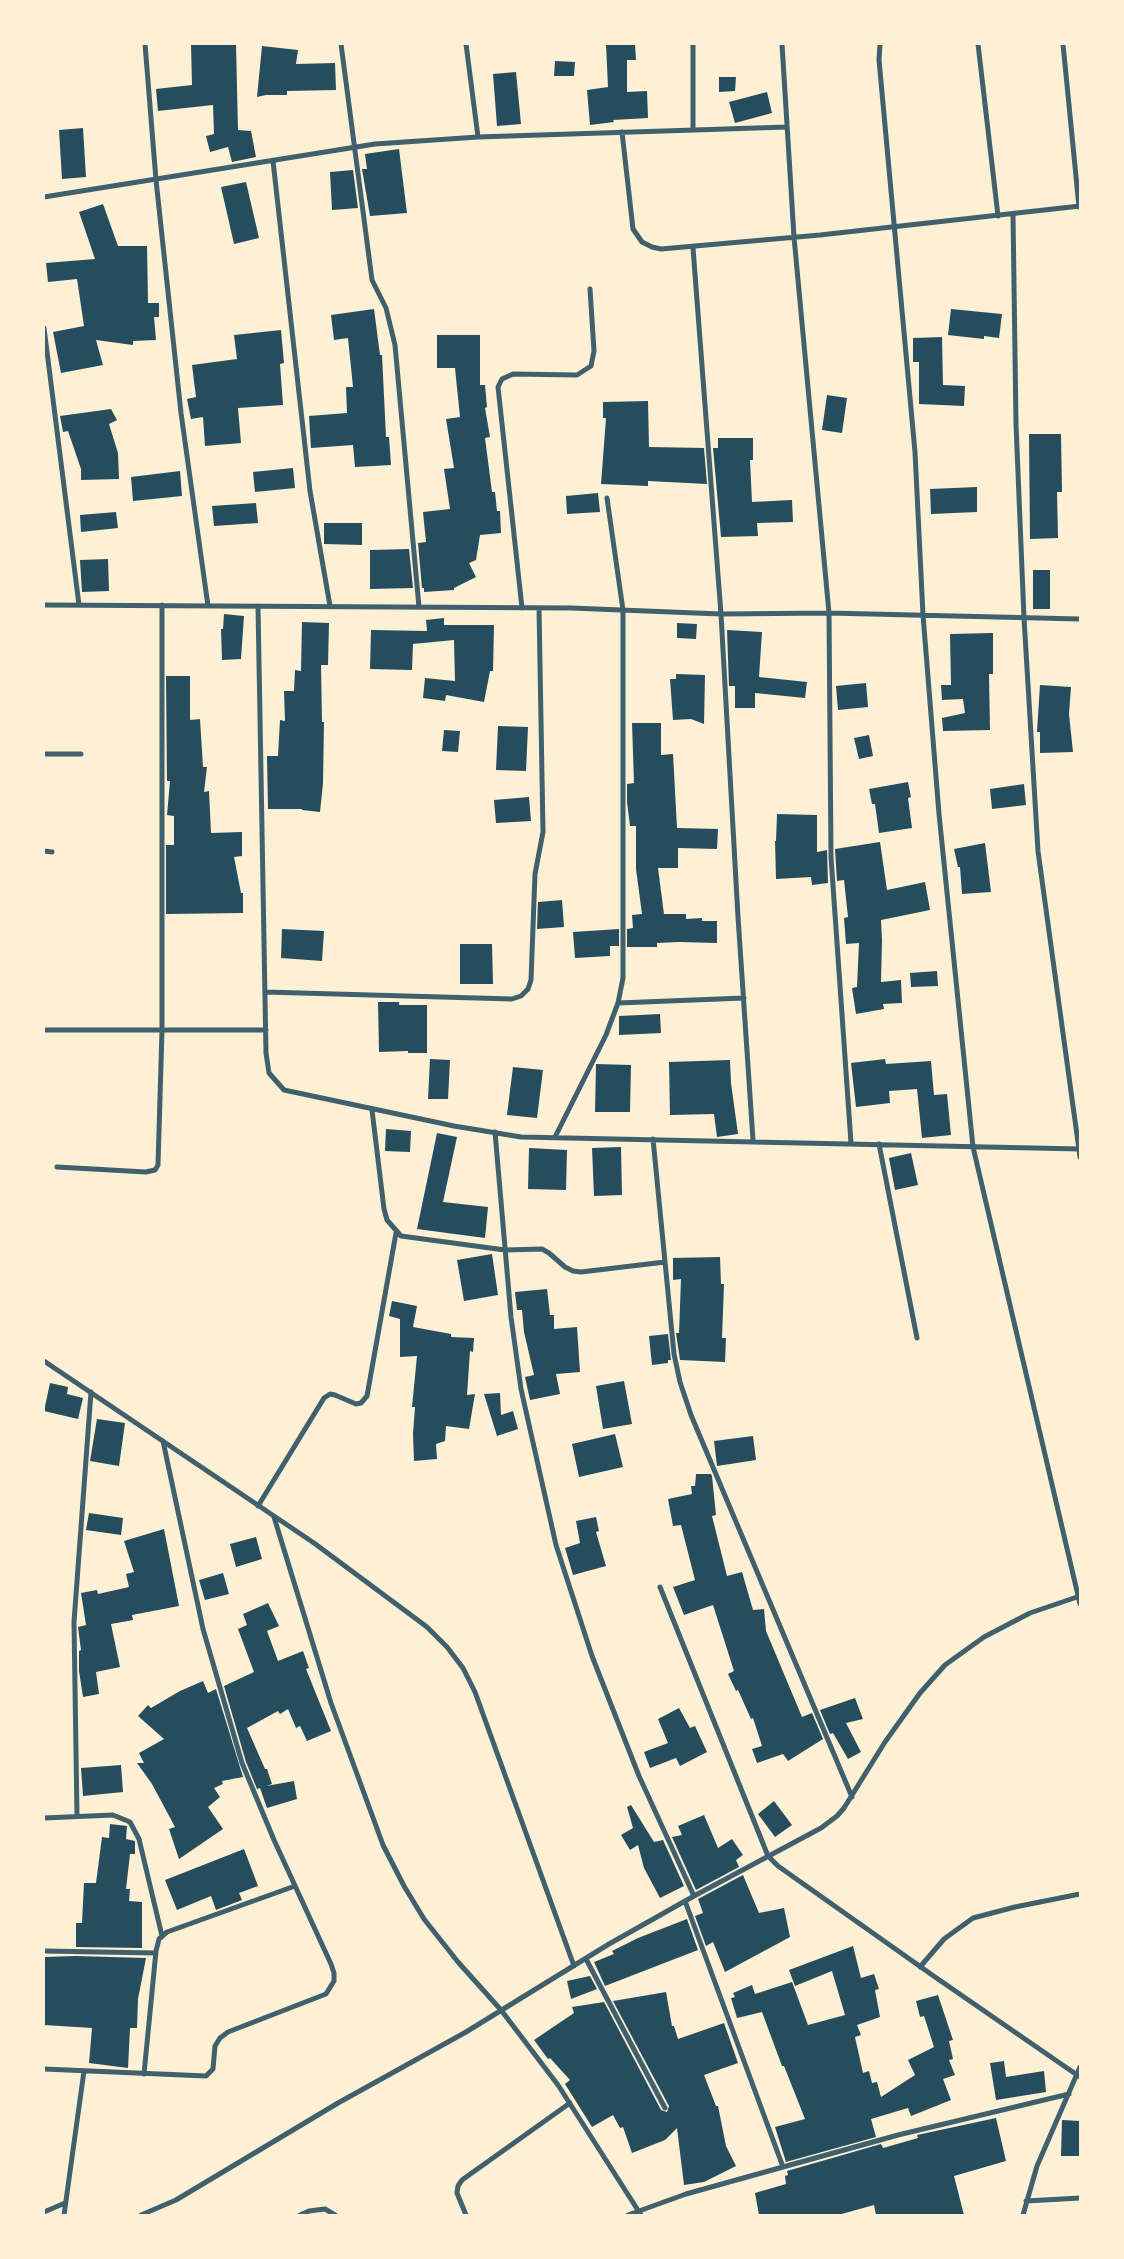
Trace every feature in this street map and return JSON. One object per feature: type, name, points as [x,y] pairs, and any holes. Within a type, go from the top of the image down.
[{"type":"street","points":[[144,44],[156,180],[181,413],[208,606]]},
{"type":"street","points":[[341,44],[372,280],[386,308],[395,344],[419,607]]},
{"type":"street","points":[[466,44],[478,137]]},
{"type":"street","points":[[693,44],[693,130]]},
{"type":"street","points":[[782,44],[794,237],[829,613],[830,857],[851,1144]]},
{"type":"street","points":[[880,44],[879,60],[915,452],[923,615],[939,814],[973,1147],[1080,1604]]},
{"type":"street","points":[[978,44],[998,216]]},
{"type":"street","points":[[622,132],[636,235],[652,247],[661,249],[692,248],[1079,206],[1063,44]]},
{"type":"street","points":[[44,197],[375,144],[478,137],[787,127]]},
{"type":"street","points":[[273,161],[310,491],[330,606]]},
{"type":"street","points":[[1013,214],[1016,424],[1024,618],[1038,851],[1080,1157]]},
{"type":"street","points":[[692,248],[721,614],[753,1140]]},
{"type":"street","points":[[522,608],[498,387],[502,379],[512,374],[577,374],[591,366],[594,351],[590,288]]},
{"type":"street","points":[[44,328],[79,605]]},
{"type":"street","points":[[555,1137],[606,1035],[618,1003],[623,978],[623,610],[607,498]]},
{"type":"street","points":[[44,605],[539,608],[721,614],[829,613],[1080,619]]},
{"type":"street","points":[[57,1167],[146,1172],[158,1167],[162,1030],[162,606]]},
{"type":"street","points":[[258,606],[266,1030],[269,1073],[284,1090],[372,1110],[521,1137],[753,1140],[1079,1149]]},
{"type":"street","points":[[265,992],[512,999],[520,996],[528,989],[531,980],[535,874],[543,832],[539,608]]},
{"type":"street","points":[[44,754],[81,754]]},
{"type":"street","points":[[44,851],[52,852]]},
{"type":"street","points":[[618,1003],[744,998]]},
{"type":"street","points":[[44,1030],[266,1030]]},
{"type":"street","points":[[372,1110],[384,1209],[387,1220],[396,1233],[408,1238],[505,1250],[542,1250],[549,1253],[565,1267],[581,1272],[665,1262]]},
{"type":"street","points":[[495,1132],[511,1317],[521,1390],[556,1546],[607,1693],[639,1776],[694,1896]]},
{"type":"street","points":[[653,1139],[674,1354],[691,1415],[852,1797]]},
{"type":"street","points":[[879,1144],[917,1338]]},
{"type":"street","points":[[258,1506],[324,1398],[330,1394],[356,1404],[361,1404],[367,1396],[396,1233]]},
{"type":"street","points":[[44,1361],[274,1516],[427,1627],[447,1647],[463,1668],[476,1692],[574,1966]]},
{"type":"street","points":[[77,1816],[74,1622],[91,1392]]},
{"type":"street","points":[[44,2069],[206,2076],[213,2068],[215,2046],[220,2038],[228,2032],[326,1994],[331,1988],[334,1973],[242,1763],[203,1629],[163,1441]]},
{"type":"street","points":[[274,1516],[331,1703],[383,1845],[424,1919],[458,1962],[501,2010],[570,2103],[640,2213]]},
{"type":"street","points":[[660,1587],[768,1856],[778,1866],[920,1967],[1079,2076]]},
{"type":"street","points":[[140,2215],[150,2214],[176,2200],[694,1896],[830,1822],[852,1797],[885,1742],[920,1693],[944,1665],[984,1637],[1030,1613],[1079,1596]]},
{"type":"street","points":[[44,1818],[113,1815],[130,1822],[139,1840],[162,1936]]},
{"type":"street","points":[[144,2074],[157,1943],[162,1936],[167,1932],[295,1886]]},
{"type":"street","points":[[920,1967],[944,1939],[973,1918],[1015,1907],[1080,1894]]},
{"type":"street","points":[[685,1902],[783,2167]]},
{"type":"street","points":[[44,1951],[156,1953]]},
{"type":"street","points":[[586,1959],[665,2108]]},
{"type":"street","points":[[1024,2215],[1026,2201],[1037,2166],[1079,2076],[1080,2068]]},
{"type":"street","points":[[64,2215],[84,2071]]},
{"type":"street","points":[[628,2215],[640,2213],[686,2194],[898,2135],[1069,2094]]},
{"type":"street","points":[[466,2215],[456,2194],[462,2180],[570,2103]]},
{"type":"street","points":[[1026,2201],[1080,2198]]},
{"type":"street","points":[[44,2212],[65,2203]]},
{"type":"street","points":[[300,2215],[309,2211],[325,2209],[335,2215]]},
{"type":"building","points":[[191,44],[236,44],[238,130],[251,131],[256,157],[232,162],[228,147],[210,152],[206,136],[214,134],[213,105],[158,111],[156,89],[192,85]]},
{"type":"building","points":[[606,44],[635,44],[636,60],[627,60],[627,92],[647,91],[648,118],[613,120],[614,122],[590,125],[587,90],[608,87]]},
{"type":"building","points":[[262,46],[298,50],[296,64],[335,63],[336,90],[287,91],[287,95],[257,97]]},
{"type":"building","points":[[555,61],[575,62],[574,76],[554,76]]},
{"type":"building","points":[[516,72],[521,124],[497,126],[493,74]]},
{"type":"building","points":[[719,77],[736,77],[735,91],[719,92]]},
{"type":"building","points":[[767,92],[772,113],[735,123],[729,102]]},
{"type":"building","points":[[83,128],[86,177],[62,179],[59,130]]},
{"type":"building","points":[[399,149],[407,213],[370,216],[362,169],[367,169],[365,154]]},
{"type":"building","points":[[353,170],[358,208],[332,210],[330,172]]},
{"type":"building","points":[[246,182],[259,238],[234,244],[221,187]]},
{"type":"building","points":[[103,204],[118,246],[147,246],[148,303],[159,303],[159,317],[154,317],[156,340],[133,341],[133,345],[96,340],[103,365],[61,373],[53,332],[84,326],[77,279],[48,282],[46,263],[95,259],[79,212]]},
{"type":"building","points":[[374,309],[380,355],[382,355],[386,437],[389,437],[391,465],[355,467],[353,445],[311,448],[309,416],[347,413],[346,387],[353,387],[348,338],[334,340],[331,315]]},
{"type":"building","points":[[951,309],[1002,314],[999,338],[984,336],[984,339],[948,335]]},
{"type":"building","points":[[281,330],[284,363],[280,364],[283,405],[238,408],[241,443],[205,446],[203,417],[191,419],[187,399],[196,397],[192,365],[237,359],[234,335]]},
{"type":"building","points":[[437,335],[480,335],[480,385],[485,385],[487,407],[485,408],[490,437],[485,438],[492,492],[495,492],[497,511],[500,511],[501,533],[480,535],[476,560],[469,563],[476,577],[454,588],[454,590],[424,592],[418,543],[426,542],[423,512],[450,509],[444,469],[454,468],[446,419],[460,417],[455,368],[437,368]]},
{"type":"building","points":[[942,337],[943,385],[965,386],[964,406],[919,404],[919,362],[913,362],[913,338]]},
{"type":"building","points":[[827,395],[847,398],[842,433],[822,430]]},
{"type":"building","points":[[648,401],[649,447],[704,448],[707,484],[648,481],[648,486],[601,484],[606,418],[603,418],[603,402]]},
{"type":"building","points":[[111,409],[117,420],[109,424],[118,453],[119,479],[81,480],[81,469],[68,431],[63,432],[60,416]]},
{"type":"building","points":[[1029,434],[1061,434],[1062,492],[1057,492],[1058,538],[1030,539]]},
{"type":"building","points":[[718,438],[753,438],[753,460],[750,460],[752,502],[792,500],[793,522],[757,523],[758,536],[721,537],[713,448],[718,448]]},
{"type":"building","points":[[293,468],[295,488],[255,492],[253,472]]},
{"type":"building","points":[[180,471],[182,496],[133,501],[131,477]]},
{"type":"building","points":[[977,487],[977,512],[931,514],[930,489]]},
{"type":"building","points":[[598,493],[600,512],[567,514],[566,496]]},
{"type":"building","points":[[256,503],[258,523],[214,526],[212,506]]},
{"type":"building","points":[[116,512],[118,528],[81,532],[80,515]]},
{"type":"building","points":[[324,523],[362,523],[362,545],[324,544]]},
{"type":"building","points":[[409,549],[413,588],[370,589],[370,550]]},
{"type":"building","points":[[108,559],[109,591],[82,592],[80,560]]},
{"type":"building","points":[[1033,570],[1050,570],[1050,609],[1033,609]]},
{"type":"building","points":[[224,614],[244,616],[241,659],[222,660],[221,629],[223,629]]},
{"type":"building","points":[[444,618],[444,625],[494,625],[493,671],[490,671],[484,702],[446,695],[445,701],[423,698],[425,678],[455,681],[454,640],[413,644],[412,670],[370,669],[371,630],[427,631],[426,620]]},
{"type":"building","points":[[302,622],[329,623],[328,665],[321,665],[322,722],[324,722],[323,783],[320,812],[302,809],[268,809],[267,756],[278,756],[280,720],[285,721],[284,691],[294,691],[295,670],[301,671]]},
{"type":"building","points":[[677,623],[697,624],[696,639],[677,638]]},
{"type":"building","points":[[727,630],[762,632],[759,677],[807,682],[805,698],[755,693],[755,708],[735,708],[735,686],[729,686]]},
{"type":"building","points":[[993,633],[993,674],[989,674],[990,730],[943,731],[942,718],[965,713],[963,699],[942,700],[941,685],[951,685],[950,634]]},
{"type":"building","points":[[676,674],[705,675],[704,724],[691,719],[673,720],[670,679],[676,679]]},
{"type":"building","points":[[166,676],[190,676],[190,720],[200,719],[203,767],[207,767],[204,792],[209,791],[211,833],[242,832],[242,856],[234,857],[241,893],[243,893],[243,913],[166,914],[166,845],[174,845],[174,816],[167,815],[170,781],[167,781]]},
{"type":"building","points":[[866,683],[868,707],[838,710],[836,686]]},
{"type":"building","points":[[1040,685],[1071,687],[1069,714],[1073,752],[1040,753],[1040,732],[1037,732]]},
{"type":"building","points":[[632,723],[661,723],[661,755],[673,754],[677,828],[718,829],[717,849],[678,848],[678,868],[658,868],[664,914],[686,914],[686,919],[702,918],[702,921],[717,921],[717,943],[678,942],[657,943],[657,947],[627,947],[627,929],[633,928],[632,915],[642,914],[636,869],[636,826],[630,826],[627,802],[627,784],[634,783]]},
{"type":"building","points":[[498,726],[528,727],[526,771],[496,770]]},
{"type":"building","points":[[444,730],[460,731],[458,752],[442,751]]},
{"type":"building","points":[[869,735],[873,756],[859,759],[854,738]]},
{"type":"building","points":[[908,782],[911,797],[908,798],[912,828],[879,833],[875,804],[872,804],[869,789]]},
{"type":"building","points":[[1024,784],[1026,805],[992,809],[990,789]]},
{"type":"building","points":[[529,797],[531,821],[496,823],[494,800]]},
{"type":"building","points":[[777,814],[817,815],[817,852],[827,850],[828,883],[812,885],[811,877],[776,879],[775,841]]},
{"type":"building","points":[[880,842],[887,890],[925,882],[930,910],[881,920],[881,982],[901,980],[902,1003],[883,1004],[884,1009],[856,1014],[852,988],[857,987],[859,943],[846,944],[844,918],[848,917],[844,880],[837,881],[835,849]]},
{"type":"building","points":[[985,843],[991,892],[962,894],[960,867],[958,867],[954,849]]},
{"type":"building","points":[[562,900],[564,927],[537,929],[538,902]]},
{"type":"building","points":[[282,929],[324,931],[322,961],[281,958]]},
{"type":"building","points":[[619,929],[619,946],[610,946],[610,956],[575,958],[573,932]]},
{"type":"building","points":[[460,944],[492,944],[493,984],[460,984]]},
{"type":"building","points":[[937,971],[938,986],[911,987],[910,973]]},
{"type":"building","points":[[378,1002],[399,1002],[399,1005],[427,1005],[427,1053],[408,1053],[408,1051],[379,1052]]},
{"type":"building","points":[[660,1014],[661,1033],[619,1035],[619,1016]]},
{"type":"building","points":[[430,1059],[450,1060],[448,1099],[428,1099]]},
{"type":"building","points":[[885,1059],[886,1064],[931,1061],[934,1095],[947,1094],[951,1135],[922,1138],[917,1089],[889,1091],[890,1103],[856,1107],[851,1063]]},
{"type":"building","points":[[730,1060],[738,1134],[717,1137],[714,1114],[670,1115],[669,1062]]},
{"type":"building","points":[[596,1064],[631,1065],[630,1112],[595,1112]]},
{"type":"building","points":[[513,1067],[543,1070],[537,1118],[507,1115]]},
{"type":"building","points":[[386,1129],[411,1131],[410,1152],[385,1151]]},
{"type":"building","points":[[437,1133],[457,1137],[443,1202],[488,1207],[485,1238],[417,1229]]},
{"type":"building","points":[[621,1147],[622,1195],[594,1196],[592,1148]]},
{"type":"building","points":[[529,1148],[567,1150],[566,1190],[528,1189]]},
{"type":"building","points":[[911,1153],[918,1185],[895,1190],[889,1158]]},
{"type":"building","points":[[492,1254],[498,1295],[464,1301],[457,1260]]},
{"type":"building","points":[[720,1257],[721,1284],[724,1284],[722,1338],[726,1338],[725,1362],[680,1360],[676,1333],[679,1333],[681,1279],[673,1280],[673,1258]]},
{"type":"building","points":[[547,1289],[550,1315],[554,1315],[554,1329],[577,1327],[580,1372],[556,1374],[560,1394],[530,1400],[525,1377],[534,1375],[524,1332],[522,1310],[517,1310],[515,1292]]},
{"type":"building","points":[[392,1301],[417,1306],[413,1327],[451,1334],[451,1337],[474,1338],[473,1352],[470,1351],[467,1395],[475,1394],[469,1429],[446,1426],[445,1441],[436,1444],[437,1459],[414,1461],[415,1407],[412,1407],[417,1356],[400,1357],[400,1319],[389,1316]]},
{"type":"building","points":[[668,1334],[671,1360],[668,1360],[668,1363],[652,1365],[649,1336]]},
{"type":"building","points":[[624,1381],[632,1424],[603,1429],[596,1386]]},
{"type":"building","points":[[50,1383],[68,1387],[67,1394],[83,1398],[78,1419],[44,1411]]},
{"type":"building","points":[[500,1393],[501,1415],[513,1411],[518,1429],[497,1436],[484,1394]]},
{"type":"building","points":[[97,1419],[125,1423],[119,1466],[90,1461]]},
{"type":"building","points":[[615,1434],[623,1467],[579,1477],[572,1444]]},
{"type":"building","points":[[753,1436],[756,1460],[717,1466],[714,1441]]},
{"type":"building","points":[[696,1474],[711,1474],[712,1476],[716,1515],[712,1516],[727,1576],[742,1572],[753,1610],[764,1609],[766,1631],[802,1717],[812,1713],[823,1739],[788,1761],[783,1754],[757,1763],[752,1749],[762,1746],[753,1718],[751,1719],[738,1690],[736,1691],[728,1674],[734,1671],[713,1605],[684,1615],[673,1587],[695,1580],[681,1525],[673,1526],[668,1499],[692,1494],[691,1486],[695,1486]]},
{"type":"building","points":[[89,1513],[123,1518],[121,1535],[86,1530]]},
{"type":"building","points":[[596,1517],[599,1531],[596,1532],[606,1566],[573,1575],[565,1548],[580,1543],[576,1521]]},
{"type":"building","points":[[164,1529],[179,1606],[132,1615],[133,1620],[111,1624],[120,1667],[96,1672],[99,1694],[83,1697],[79,1671],[79,1651],[81,1650],[78,1627],[86,1625],[81,1593],[97,1590],[98,1594],[129,1587],[126,1574],[134,1572],[124,1541]]},
{"type":"building","points":[[256,1537],[262,1559],[236,1567],[230,1544]]},
{"type":"building","points":[[223,1573],[229,1594],[205,1600],[199,1580]]},
{"type":"building","points":[[268,1603],[279,1626],[267,1631],[278,1661],[303,1651],[309,1668],[306,1669],[331,1731],[307,1741],[300,1726],[296,1728],[288,1709],[280,1714],[278,1711],[247,1728],[265,1769],[267,1769],[272,1784],[266,1786],[294,1781],[297,1799],[267,1808],[260,1788],[257,1789],[246,1762],[224,1686],[254,1672],[238,1629],[247,1625],[243,1614]]},
{"type":"building","points":[[203,1681],[208,1693],[216,1689],[243,1777],[222,1781],[223,1784],[214,1788],[220,1797],[208,1807],[223,1829],[179,1859],[169,1829],[175,1827],[152,1784],[137,1763],[144,1763],[139,1753],[164,1739],[138,1716],[148,1705],[151,1708],[180,1691]]},
{"type":"building","points":[[855,1698],[863,1719],[846,1723],[861,1752],[848,1759],[833,1733],[830,1734],[820,1710]]},
{"type":"building","points":[[679,1708],[690,1728],[695,1726],[707,1752],[680,1766],[676,1758],[650,1768],[644,1752],[668,1743],[658,1719]]},
{"type":"building","points":[[121,1765],[123,1792],[83,1796],[81,1768]]},
{"type":"building","points":[[774,1801],[792,1825],[775,1837],[758,1814]]},
{"type":"building","points":[[631,1805],[654,1842],[663,1840],[684,1886],[660,1898],[644,1868],[638,1845],[630,1850],[621,1835],[633,1828],[627,1807]]},
{"type":"building","points":[[704,1815],[718,1848],[732,1839],[743,1855],[736,1860],[739,1867],[696,1890],[672,1837],[682,1835],[678,1826]]},
{"type":"building","points":[[110,1824],[127,1826],[126,1839],[135,1841],[135,1854],[130,1854],[126,1889],[130,1889],[129,1901],[142,1902],[142,1948],[76,1947],[76,1923],[82,1923],[84,1883],[96,1883],[102,1837],[109,1838]]},
{"type":"building","points":[[244,1849],[258,1886],[239,1893],[242,1900],[216,1910],[211,1896],[177,1910],[165,1880]]},
{"type":"building","points":[[743,1875],[759,1913],[784,1908],[790,1937],[725,1972],[713,1942],[706,1946],[695,1916],[703,1913],[698,1899]]},
{"type":"building","points":[[687,1919],[698,1950],[605,1986],[594,1962],[614,1954],[612,1951],[638,1938]]},
{"type":"building","points":[[853,1946],[861,1978],[874,1974],[879,1989],[875,1990],[880,2017],[857,2025],[861,2035],[855,2037],[863,2073],[869,2071],[872,2083],[877,2082],[881,2097],[915,2075],[908,2060],[934,2047],[924,2016],[920,2017],[916,2001],[938,1995],[953,2040],[949,2041],[953,2059],[949,2060],[955,2075],[943,2079],[951,2100],[911,2116],[908,2108],[871,2119],[876,2137],[786,2162],[775,2127],[805,2119],[784,2066],[782,2066],[762,2012],[737,2018],[731,1998],[735,1997],[733,1993],[752,1985],[755,1994],[792,1982],[808,2025],[845,2015],[832,1971],[795,1986],[789,1970]]},
{"type":"building","points":[[44,1957],[146,1958],[138,1999],[137,2028],[130,2028],[128,2068],[89,2063],[92,2028],[44,2025]]},
{"type":"building","points":[[590,1976],[597,1989],[571,1999],[567,1981]]},
{"type":"building","points":[[666,1992],[672,2026],[674,2026],[678,2039],[724,2023],[738,2063],[704,2075],[716,2106],[718,2106],[726,2146],[736,2166],[704,2182],[684,2185],[677,2128],[665,2140],[632,2153],[623,2127],[620,2128],[613,2115],[592,2127],[565,2084],[570,2080],[550,2058],[548,2059],[534,2040],[574,2013],[572,2007],[604,2002],[661,2110],[667,2112],[669,2106],[613,2001]]},
{"type":"building","points":[[1004,2061],[1006,2077],[1044,2071],[1046,2092],[996,2100],[990,2063]]},
{"type":"building","points":[[996,2118],[1006,2161],[954,2176],[964,2215],[876,2215],[874,2205],[838,2215],[759,2215],[755,2193],[786,2184],[785,2176],[788,2175],[787,2171],[881,2144],[883,2148],[918,2138],[917,2135]]},
{"type":"building","points":[[1062,2120],[1080,2121],[1080,2156],[1061,2156]]}]
